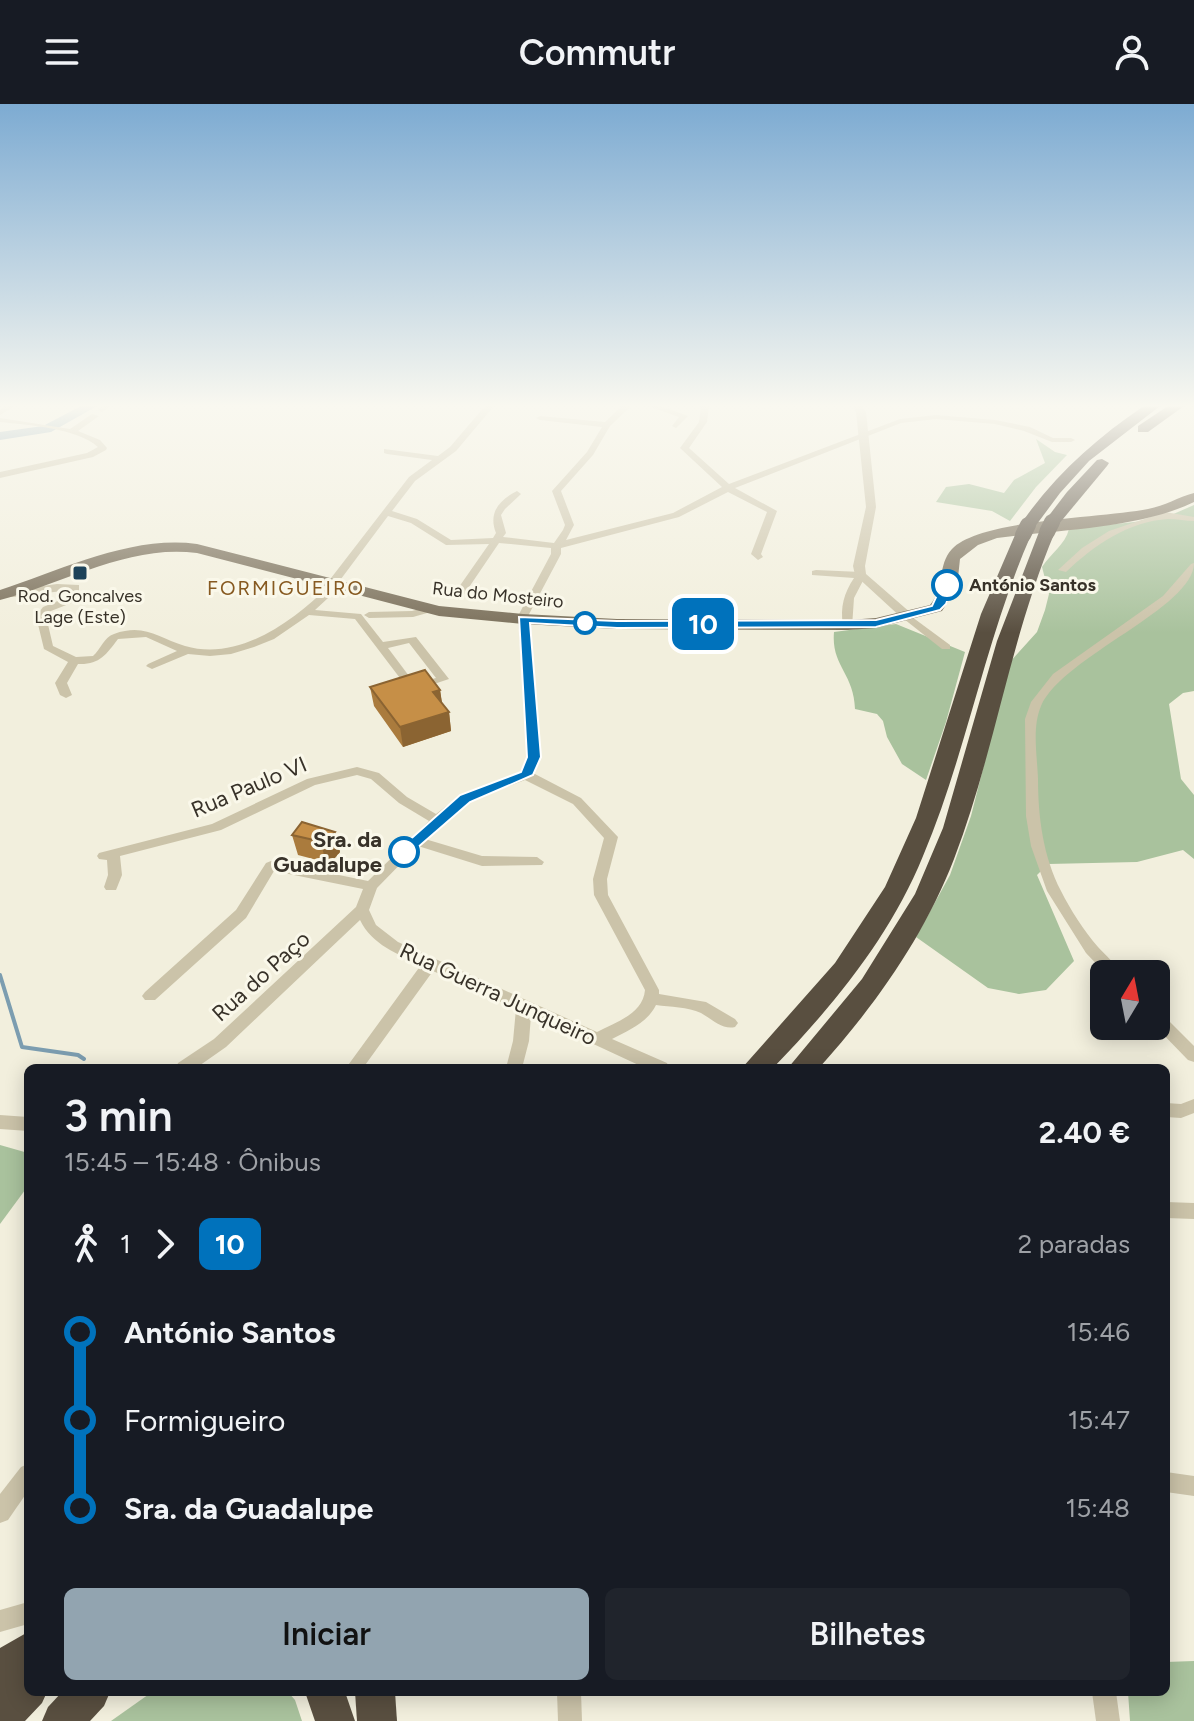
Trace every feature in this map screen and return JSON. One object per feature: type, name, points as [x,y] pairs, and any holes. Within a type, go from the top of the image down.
[{"type":"highway","points":[[760,1064],[841,974],[872,929],[906,869],[945,763],[996,601],[1025,530],[1063,481]]},
{"type":"highway","points":[[806,1064],[840,1025],[887,962],[907,931],[936,872],[957,817],[1019,602],[1050,527],[1085,481]]},
{"type":"highway","points":[[0,1671],[24,1655]]},
{"type":"highway","points":[[0,1718],[24,1693]]},
{"type":"highway","points":[[326,1696],[335,1721]]},
{"type":"highway","points":[[375,1696],[377,1721]]},
{"type":"main road","name":"Rua do Mosteiro","points":[[2,594],[68,582],[141,549],[169,545],[197,549],[334,584],[413,608],[617,624],[848,625],[908,617],[928,612],[941,604],[951,557],[960,546],[974,539],[1185,511]]},
{"type":"street","points":[[68,582],[75,598],[47,609],[41,616],[48,647],[74,661],[96,658],[105,652],[110,640],[129,634],[153,633],[188,650],[213,653],[242,649],[306,612],[334,584],[410,481]]},
{"type":"street","points":[[362,910],[371,886],[437,820],[465,798],[526,775],[534,757],[523,619],[556,554],[556,546],[569,535],[571,526],[556,491],[565,481]]},
{"type":"street","points":[[721,481],[772,511],[756,554],[758,557]]},
{"type":"street","points":[[388,513],[414,521],[449,543],[496,540],[556,546],[676,515],[744,481]]},
{"type":"street","points":[[868,481],[871,507],[859,566],[861,575],[946,647]]},
{"type":"street","points":[[457,597],[501,533],[495,521],[496,514],[517,494]]},
{"type":"street","points":[[1063,570],[1079,553],[1092,545],[1147,520],[1185,511]]},
{"type":"street","points":[[1102,960],[1091,949],[1054,891],[1038,846],[1029,773],[1031,719],[1037,702],[1057,676],[1167,598],[1194,566]]},
{"type":"street","points":[[816,573],[861,575]]},
{"type":"street","points":[[848,625],[846,613],[849,598],[861,575]]},
{"type":"street","points":[[306,612],[362,617],[413,608]]},
{"type":"street","points":[[362,617],[381,646],[413,688],[443,679],[412,639],[381,646]]},
{"type":"street","points":[[152,666],[188,650]]},
{"type":"street","points":[[66,695],[61,683],[74,661]]},
{"type":"street","name":"Rua Paulo VI","points":[[111,887],[115,875],[109,856],[216,827],[311,782],[357,771],[375,776],[403,800],[437,820]]},
{"type":"street","points":[[526,775],[577,801],[611,837],[600,879],[601,895],[652,990],[653,999],[647,1010],[598,1039]]},
{"type":"street","points":[[416,841],[482,861],[537,862]]},
{"type":"street","points":[[150,996],[241,914],[271,866],[273,850]]},
{"type":"street","points":[[271,866],[371,886]]},
{"type":"street","name":"Rua Guerra Junqueiro","points":[[362,910],[379,937],[598,1039],[630,1060]]},
{"type":"street","name":"Rua do Paço","points":[[190,1064],[220,1043],[362,910]]},
{"type":"street","points":[[357,1064],[431,963]]},
{"type":"street","points":[[653,999],[701,1006],[730,1023]]},
{"type":"street","points":[[515,1064],[524,1007]]},
{"type":"street","points":[[1170,1031],[1194,1056]]},
{"type":"street","points":[[1170,1110],[1181,1111],[1194,1106]]},
{"type":"street","points":[[0,1122],[24,1124]]},
{"type":"street","points":[[1170,1210],[1194,1211]]},
{"type":"street","points":[[0,1512],[24,1479]]},
{"type":"street","points":[[1170,1483],[1194,1486]]},
{"type":"street","points":[[0,1621],[24,1614]]},
{"type":"street","points":[[569,1696],[570,1721]]},
{"type":"street","points":[[1105,1696],[1108,1721]]},
{"type":"green space","points":[[1013,481],[1041,481],[1010,521],[992,511],[936,502],[946,487],[969,484],[1004,493]]},
{"type":"green space","points":[[1194,505],[1194,691],[1183,693],[1169,704],[1181,779],[1194,795],[1194,859],[1183,850],[1137,862],[1048,864],[1037,875],[1074,961],[1046,990],[1019,994],[988,988],[916,937],[950,875],[971,816],[1010,662],[1037,632],[1045,610],[1049,594],[1042,567],[1069,529],[1162,519]]},
{"type":"green space","points":[[896,624],[965,652],[926,780],[902,764],[877,714],[855,709],[851,687],[834,644],[834,632]]},
{"type":"green space","points":[[0,1145],[24,1152],[24,1191],[0,1224]]},
{"type":"green space","points":[[1194,1661],[1194,1721],[1130,1721],[1128,1696],[1170,1696],[1170,1662]]},
{"type":"green space","points":[[146,1696],[292,1696],[302,1721],[111,1721]]},
{"type":"building","points":[[425,670],[440,690],[433,692],[449,712],[400,727],[370,687]]},
{"type":"building","points":[[302,822],[335,832],[322,847],[313,845],[314,840],[292,835]]},
{"type":"waterway","points":[[0,975],[22,1047],[78,1055],[84,1059]]},
{"type":"bus line","name":"10","points":[[404,852],[465,798],[526,775],[534,757],[523,619],[617,624],[876,623],[936,608],[941,604],[947,585]]},
{"type":"place","name":"Rod. Goncalves Lage (Este)","points":[[80,573]]},
{"type":"place","name":"António Santos","points":[[947,585]]},
{"type":"place","name":"Sra. da Guadalupe","points":[[404,852]]},
{"type":"district","name":"FORMIGUEIRO","points":[[286,588]]}]
